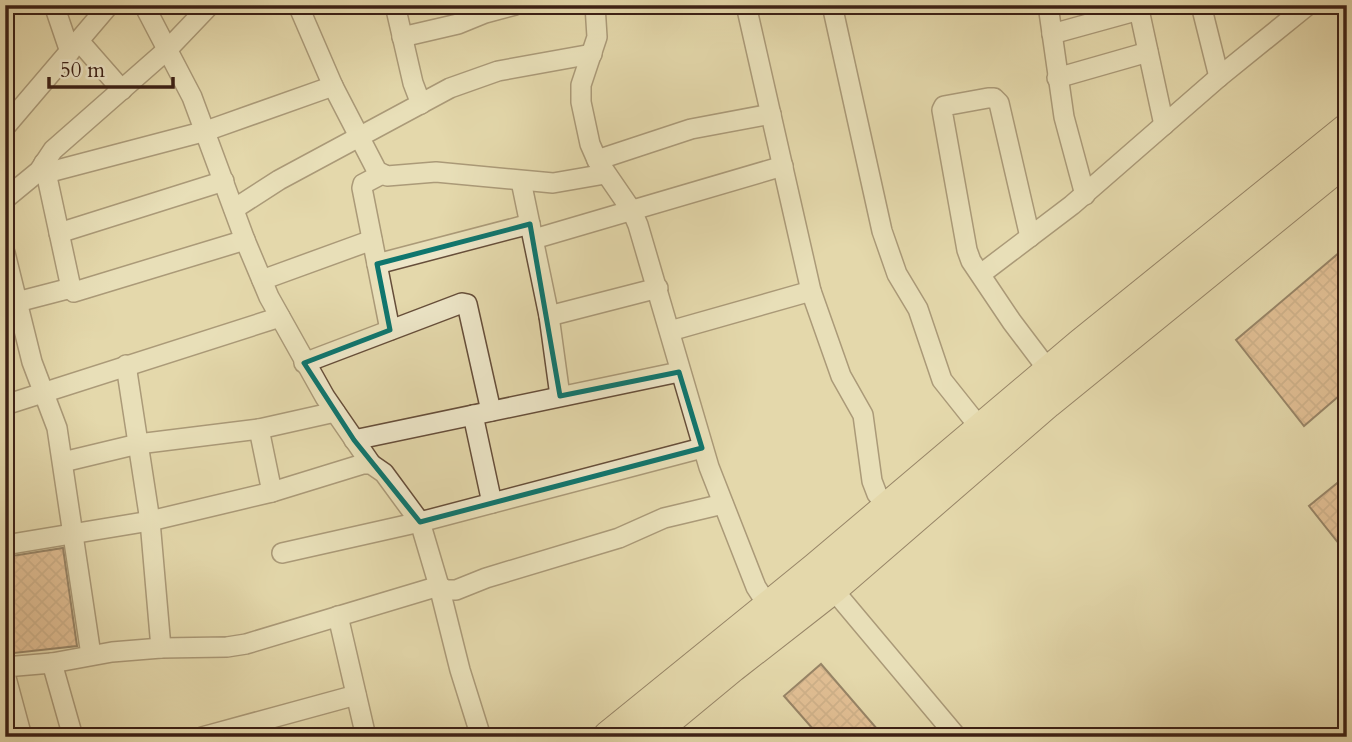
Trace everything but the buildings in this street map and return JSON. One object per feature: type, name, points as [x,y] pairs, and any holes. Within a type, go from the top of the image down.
[{"type":"main road","points":[[646,737],[732,666],[824,579],[888,508],[1049,371],[1347,130]]},
{"type":"main road","points":[[609,737],[769,607],[824,579],[1347,158]]},
{"type":"street","points":[[54,5],[74,47],[122,90]]},
{"type":"street","points":[[7,119],[109,5]]},
{"type":"street","points":[[144,5],[192,97],[245,240],[304,363],[371,464],[384,473],[420,522],[481,737]]},
{"type":"street","points":[[210,5],[168,49],[54,150],[45,168],[74,292],[245,240]]},
{"type":"street","points":[[298,5],[333,86],[377,172],[387,176],[436,172],[553,183],[601,167],[691,129],[771,114]]},
{"type":"street","points":[[395,5],[413,83],[421,104]]},
{"type":"street","points":[[402,37],[458,24],[470,12],[515,5]]},
{"type":"street","points":[[595,5],[597,37],[581,85],[581,102],[590,144],[601,167],[632,211],[658,288],[702,448],[756,587],[769,607]]},
{"type":"street","points":[[746,5],[811,290],[841,376],[863,415],[872,481],[877,494],[888,508]]},
{"type":"street","points":[[832,5],[883,231],[897,274],[918,309],[942,380],[981,429]]},
{"type":"street","points":[[1048,5],[1057,78],[1084,195]]},
{"type":"street","points":[[1200,5],[1219,77]]},
{"type":"street","points":[[981,274],[1084,195],[1219,77],[1286,13],[1308,5]]},
{"type":"street","points":[[1052,34],[1139,8],[1164,125]]},
{"type":"street","points":[[1057,78],[1148,52]]},
{"type":"street","points":[[233,209],[279,180],[450,88],[498,71],[592,54]]},
{"type":"street","points":[[6,198],[45,168],[206,131],[333,86]]},
{"type":"street","points":[[1030,237],[999,103],[988,97],[944,106],[942,110],[971,261],[1049,371]]},
{"type":"street","points":[[377,264],[632,211],[783,166]]},
{"type":"street","points":[[382,174],[363,184],[362,188],[390,330]]},
{"type":"street","points":[[60,233],[224,181]]},
{"type":"street","points":[[521,181],[549,316],[561,396]]},
{"type":"street","points":[[262,280],[372,240]]},
{"type":"street","points":[[5,253],[14,313],[57,428],[91,655]]},
{"type":"street","points":[[14,313],[71,288]]},
{"type":"street","points":[[549,316],[658,288]]},
{"type":"street","points":[[670,331],[811,290]]},
{"type":"street","points":[[304,363],[462,303],[467,304],[470,308],[492,503]]},
{"type":"street","points":[[5,405],[281,317]]},
{"type":"street","points":[[126,365],[150,521],[161,648]]},
{"type":"street","points":[[354,440],[679,372]]},
{"type":"street","points":[[63,462],[138,444],[259,429],[335,412]]},
{"type":"street","points":[[259,429],[272,492]]},
{"type":"street","points":[[282,553],[420,522],[702,448]]},
{"type":"street","points":[[5,545],[150,521],[272,492],[363,464],[371,464]]},
{"type":"street","points":[[5,667],[161,648],[227,647],[246,644],[439,586],[446,590],[456,590],[619,538],[664,518],[723,504]]},
{"type":"street","points":[[824,579],[957,737]]},
{"type":"street","points":[[338,616],[366,737]]},
{"type":"street","points":[[52,663],[74,737]]},
{"type":"street","points":[[5,674],[22,737]]},
{"type":"street","points":[[202,737],[356,695]]},
{"type":"highlighted area","points":[[530,224],[560,396],[679,372],[702,448],[420,522],[354,440],[304,363],[390,330],[377,264]]}]
